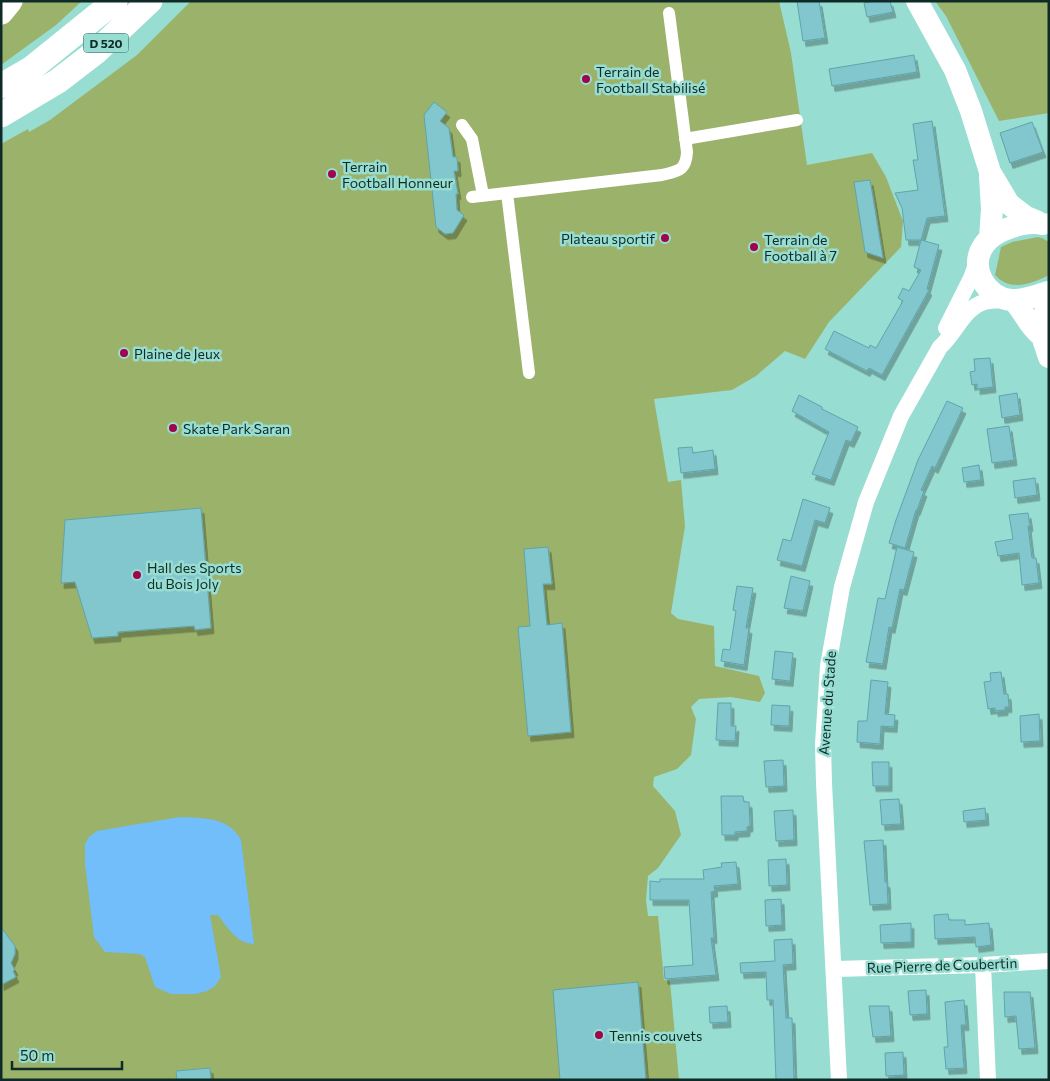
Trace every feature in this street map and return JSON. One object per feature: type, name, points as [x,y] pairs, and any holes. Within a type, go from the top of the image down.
[{"type":"main road","points":[[1,12],[10,1]]},
{"type":"main road","points":[[84,25],[102,1]]},
{"type":"main road","name":"D 520","points":[[1,86],[32,68],[115,1]]},
{"type":"main road","name":"D 520","points":[[1,115],[58,81],[97,51],[150,1]]},
{"type":"main road","points":[[917,1],[955,70],[971,111],[990,172],[1008,204],[1026,217],[1045,224]]},
{"type":"main road","points":[[1,132],[35,112],[58,81]]},
{"type":"main road","points":[[990,172],[992,209],[990,238]]},
{"type":"main road","points":[[1042,336],[1034,330],[1019,306],[1011,300],[988,291],[983,284],[980,274],[979,258],[983,246],[990,238],[1020,225],[1045,224]]},
{"type":"main road","points":[[1011,300],[1049,292],[1042,336],[1049,358]]},
{"type":"street","points":[[462,125],[472,138],[478,196],[662,174],[680,170],[686,163],[685,140],[670,13]]},
{"type":"street","points":[[685,140],[797,120]]},
{"type":"street","points":[[507,193],[529,373]]},
{"type":"street","name":"Avenue du Stade","points":[[839,1080],[823,744],[828,666],[834,627],[852,547],[866,502],[900,416],[940,347],[942,337],[966,291],[979,258]]},
{"type":"street","name":"Avenue du Stade","points":[[940,347],[949,340],[967,314],[981,303],[1011,300]]},
{"type":"street","name":"Rue Pierre de Coubertin","points":[[835,969],[1049,961]]},
{"type":"street","points":[[982,965],[988,1080]]},
{"type":"green space","points":[[25,1],[82,1],[56,25],[1,65],[1,27]]},
{"type":"green space","points":[[191,1],[779,1],[791,53],[807,165],[872,153],[886,177],[903,221],[901,247],[829,322],[805,359],[785,351],[756,376],[732,390],[654,399],[668,482],[681,480],[685,526],[671,613],[678,619],[714,626],[715,666],[759,676],[765,693],[760,702],[731,697],[699,699],[691,707],[696,719],[691,755],[677,769],[654,777],[653,786],[675,811],[681,835],[658,868],[648,876],[646,900],[648,916],[658,916],[664,980],[670,981],[679,1080],[1,1080],[1,144],[28,129],[29,132],[50,120],[137,55]]},
{"type":"green space","points":[[935,1],[1049,1],[1049,113],[999,121],[946,16]]},
{"type":"green space","points":[[1038,237],[1049,242],[1049,275],[1021,285],[1014,285],[1001,280],[995,275],[1001,247],[1012,242]]},
{"type":"water","points":[[180,817],[215,820],[230,827],[241,840],[254,944],[237,938],[218,915],[210,915],[221,977],[215,986],[207,991],[195,994],[171,994],[155,987],[145,957],[140,954],[105,952],[94,937],[85,864],[85,844],[89,837],[97,831]]},
{"type":"building","points":[[797,1],[819,1],[825,38],[803,41]]},
{"type":"building","points":[[890,1],[893,12],[867,17],[864,3]]},
{"type":"building","points":[[914,55],[917,72],[832,86],[829,69]]},
{"type":"building","points":[[434,102],[447,112],[440,121],[449,128],[453,157],[457,157],[458,171],[454,171],[458,194],[456,194],[457,210],[464,215],[453,233],[445,234],[436,227],[424,115]]},
{"type":"building","points":[[932,121],[945,216],[927,218],[921,240],[906,240],[902,208],[895,193],[918,190],[913,160],[918,160],[913,124]]},
{"type":"building","points":[[1032,122],[1043,152],[1010,163],[1000,133]]},
{"type":"building","points":[[870,180],[883,258],[865,252],[854,182]]},
{"type":"building","points":[[921,240],[939,245],[927,289],[929,290],[882,375],[869,368],[867,371],[825,349],[834,331],[869,348],[870,345],[876,348],[903,301],[898,298],[903,288],[909,291],[921,270],[914,267]]},
{"type":"building","points":[[990,358],[993,387],[977,389],[977,384],[972,385],[970,372],[975,371],[974,359]]},
{"type":"building","points":[[1017,393],[1020,415],[1002,418],[999,396]]},
{"type":"building","points":[[799,395],[858,427],[851,442],[846,440],[831,480],[812,474],[829,432],[792,411]]},
{"type":"building","points":[[947,401],[963,408],[935,468],[932,466],[921,490],[924,491],[916,510],[905,548],[889,543],[918,460]]},
{"type":"building","points":[[1009,426],[1014,460],[992,463],[987,429]]},
{"type":"building","points":[[692,447],[693,453],[713,450],[715,469],[681,473],[678,448]]},
{"type":"building","points":[[979,465],[981,480],[964,482],[962,468]]},
{"type":"building","points":[[1035,478],[1037,495],[1015,498],[1013,481]]},
{"type":"building","points":[[803,499],[830,508],[825,523],[815,520],[802,566],[777,560],[783,539],[791,541]]},
{"type":"building","name":"Hall des Sports du Bois Joly","points":[[201,508],[211,628],[195,630],[194,626],[118,632],[118,636],[92,638],[75,582],[61,583],[65,520]]},
{"type":"building","points":[[1028,513],[1032,558],[1036,558],[1039,583],[1022,585],[1019,553],[998,556],[995,542],[1013,539],[1009,515]]},
{"type":"building","points":[[548,547],[552,584],[543,584],[547,625],[562,623],[571,732],[528,736],[518,627],[530,626],[524,549]]},
{"type":"building","points":[[897,547],[914,552],[904,590],[900,589],[892,628],[889,627],[883,664],[866,662],[878,598],[885,599]]},
{"type":"building","points":[[791,576],[810,581],[803,611],[784,608]]},
{"type":"building","points":[[737,586],[753,588],[746,628],[749,628],[744,665],[721,661],[723,649],[730,650],[736,611],[733,610]]},
{"type":"building","points":[[775,651],[793,653],[790,681],[772,679]]},
{"type":"building","points":[[1001,672],[1004,694],[1008,694],[1009,707],[1005,707],[1005,710],[995,711],[995,708],[988,709],[984,682],[991,681],[990,673]]},
{"type":"building","points":[[871,680],[888,682],[885,714],[895,715],[894,727],[881,726],[880,744],[857,742],[858,721],[867,721]]},
{"type":"building","points":[[718,703],[731,703],[731,726],[736,726],[735,741],[716,740]]},
{"type":"building","points":[[772,705],[790,706],[789,726],[771,725]]},
{"type":"building","points":[[1039,714],[1040,741],[1021,742],[1020,716]]},
{"type":"building","points":[[783,760],[784,786],[766,787],[764,761]]},
{"type":"building","points":[[872,762],[889,762],[889,786],[873,786]]},
{"type":"building","points":[[721,796],[743,796],[744,802],[749,802],[750,826],[747,827],[747,831],[735,832],[735,835],[722,835]]},
{"type":"building","points":[[899,799],[901,824],[882,825],[880,800]]},
{"type":"building","points":[[985,808],[986,820],[964,822],[963,811]]},
{"type":"building","points":[[793,810],[794,840],[776,841],[774,811]]},
{"type":"building","points":[[883,840],[888,904],[870,905],[864,841]]},
{"type":"building","points":[[786,859],[787,885],[769,886],[768,860]]},
{"type":"building","points":[[736,862],[738,884],[714,886],[715,891],[711,892],[714,938],[711,938],[716,975],[665,979],[664,967],[693,965],[689,900],[650,900],[650,881],[660,882],[660,879],[704,879],[703,870],[722,867],[721,863]]},
{"type":"building","points":[[781,899],[782,925],[766,926],[765,900]]},
{"type":"building","points":[[948,914],[949,920],[965,920],[965,925],[989,923],[991,945],[976,947],[975,937],[935,939],[934,915]]},
{"type":"building","points":[[911,923],[911,942],[881,943],[880,925]]},
{"type":"building","points":[[1,927],[15,946],[15,954],[11,963],[16,977],[1,985]]},
{"type":"building","points":[[792,939],[793,964],[783,965],[786,1018],[792,1018],[794,1080],[776,1080],[773,1000],[767,1000],[766,972],[741,973],[740,963],[775,961],[774,940]]},
{"type":"building","name":"Tennis couvets","points":[[638,982],[646,1080],[560,1080],[553,990]]},
{"type":"building","points":[[926,990],[927,1014],[910,1015],[908,991]]},
{"type":"building","points":[[1004,992],[1030,992],[1035,1048],[1019,1049],[1016,1016],[1005,1017]]},
{"type":"building","points":[[964,1000],[966,1025],[961,1025],[964,1068],[946,1069],[944,1047],[948,1047],[945,1002]]},
{"type":"building","points":[[727,1006],[728,1022],[710,1023],[709,1007]]},
{"type":"building","points":[[869,1006],[889,1006],[891,1036],[873,1037]]},
{"type":"building","points":[[903,1052],[904,1075],[886,1076],[885,1053]]},
{"type":"building","points":[[210,1068],[211,1080],[177,1080],[176,1071]]},
{"type":"place","name":"Terrain de Football Stabilisé","points":[[586,79]]},
{"type":"place","name":"Terrain Football Honneur","points":[[332,174]]},
{"type":"place","name":"Plateau sportif","points":[[665,238]]},
{"type":"place","name":"Terrain de Football à 7","points":[[754,247]]},
{"type":"place","name":"Plaine de Jeux","points":[[124,353]]},
{"type":"place","name":"Skate Park Saran","points":[[173,428]]},
{"type":"place","name":"Hall des Sports du Bois Joly","points":[[137,575]]},
{"type":"place","name":"Tennis couvets","points":[[599,1035]]}]
